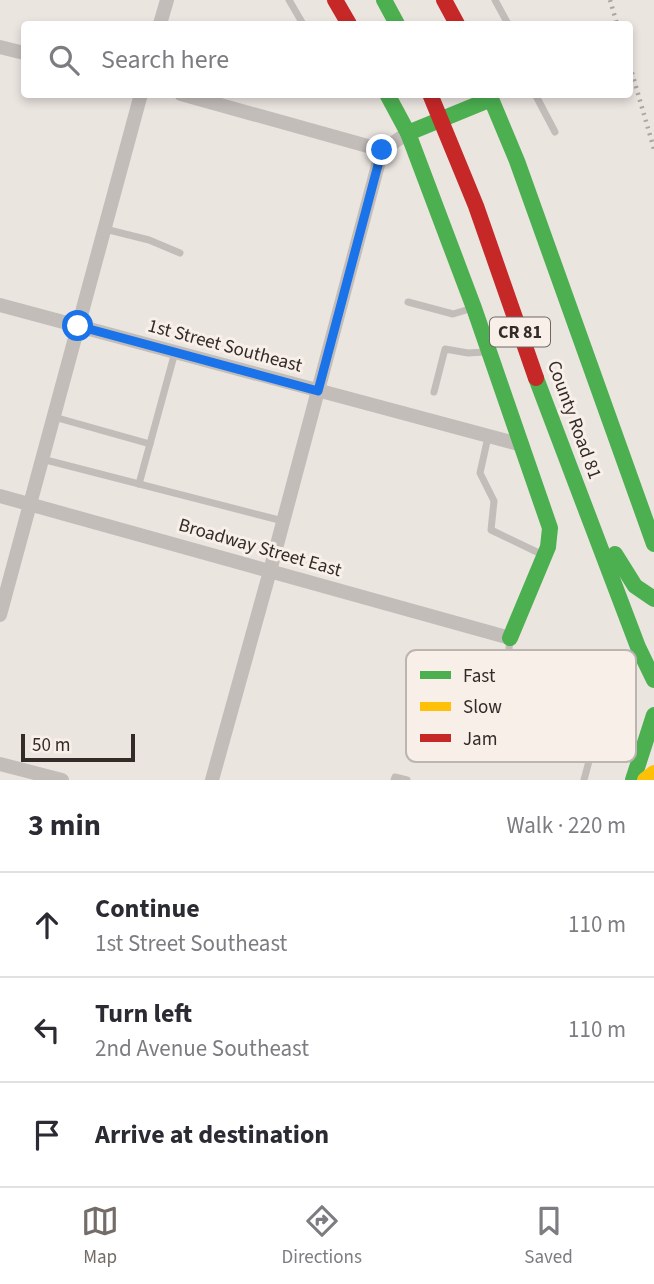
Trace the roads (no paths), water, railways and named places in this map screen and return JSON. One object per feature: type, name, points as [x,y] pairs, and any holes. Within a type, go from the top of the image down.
[{"type":"main road","points":[[335,0],[347,21]]},
{"type":"main road","points":[[384,0],[395,21]]},
{"type":"main road","points":[[444,0],[455,21]]},
{"type":"main road","points":[[389,98],[408,133],[474,308],[550,528],[550,539],[510,638]]},
{"type":"main road","name":"County Road 81","points":[[432,98],[476,206],[547,410],[638,647],[654,680]]},
{"type":"main road","points":[[408,133],[488,98]]},
{"type":"main road","name":"County Road 81","points":[[490,98],[517,161],[654,544]]},
{"type":"main road","points":[[547,410],[617,558],[635,586],[654,599]]},
{"type":"main road","points":[[638,504],[654,510]]},
{"type":"main road","points":[[633,780],[654,715]]},
{"type":"main road","points":[[645,780],[654,773]]},
{"type":"street","points":[[161,21],[167,0]]},
{"type":"street","points":[[0,47],[21,52]]},
{"type":"street","points":[[0,615],[140,98]]},
{"type":"street","points":[[195,98],[382,150]]},
{"type":"street","points":[[212,780],[382,150],[408,133]]},
{"type":"street","name":"1st Street Southeast","points":[[0,305],[522,446]]},
{"type":"street","name":"Broadway Street East","points":[[0,496],[510,638]]},
{"type":"street","points":[[0,764],[62,780]]},
{"type":"lane","points":[[289,0],[301,21]]},
{"type":"lane","points":[[495,0],[506,21]]},
{"type":"lane","points":[[537,98],[555,132]]},
{"type":"lane","points":[[105,229],[149,240],[180,253]]},
{"type":"lane","points":[[408,302],[453,314],[474,308]]},
{"type":"lane","points":[[434,392],[445,349],[468,353],[489,351]]},
{"type":"lane","points":[[139,484],[175,352]]},
{"type":"lane","points":[[54,417],[150,444]]},
{"type":"lane","points":[[488,437],[480,473],[494,501],[491,530],[544,555]]},
{"type":"lane","points":[[43,459],[284,521]]},
{"type":"lane","points":[[508,650],[510,638]]},
{"type":"lane","points":[[584,780],[589,762]]},
{"type":"lane","points":[[394,780],[395,777],[407,780]]},
{"type":"railway","points":[[610,0],[616,21]]},
{"type":"railway","points":[[633,76],[654,149]]}]
